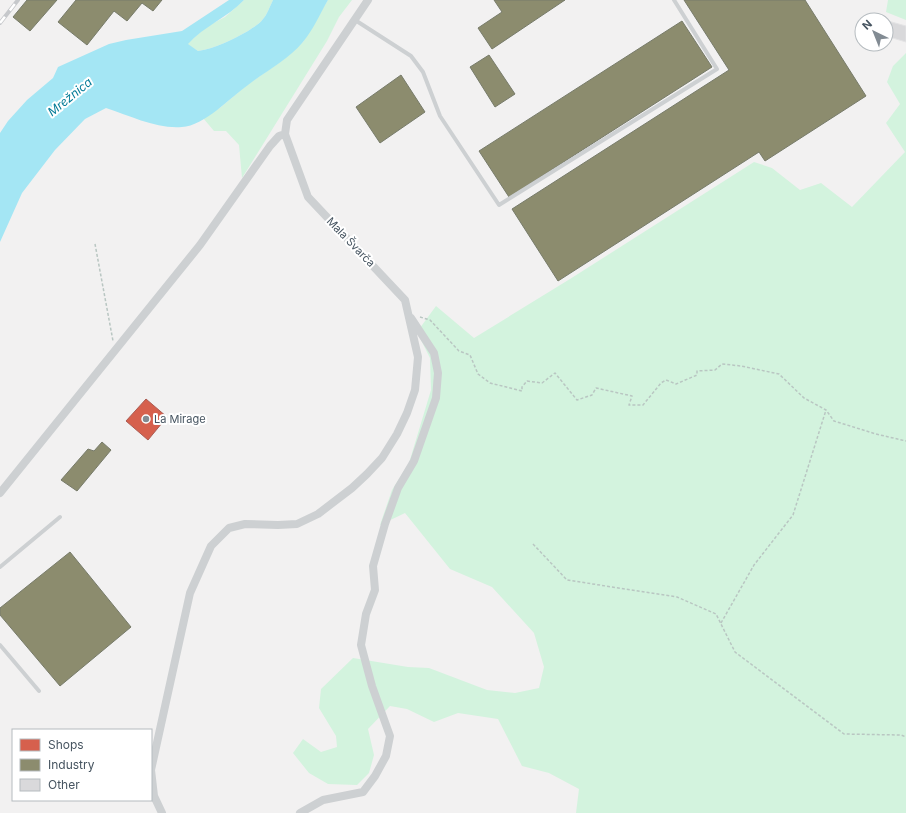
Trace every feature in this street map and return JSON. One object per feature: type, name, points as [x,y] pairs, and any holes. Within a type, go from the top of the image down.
[{"type":"street","points":[[0,493],[200,245],[270,146],[279,136],[285,134],[287,120],[368,0]]},
{"type":"street","name":"Mala Švarča","points":[[152,765],[190,593],[211,546],[229,528],[245,524],[296,524],[318,514],[352,488],[382,458],[397,434],[407,413],[415,390],[418,357],[405,300],[308,197],[285,134]]},
{"type":"street","points":[[300,813],[323,800],[363,792],[375,776],[386,756],[390,736],[372,686],[361,645],[366,614],[374,590],[373,566],[385,524],[398,488],[414,461],[436,398],[438,373],[434,354],[409,314]]},
{"type":"street","name":"Mala Švarča","points":[[152,779],[154,796],[162,813]]},
{"type":"lane","points":[[355,20],[411,56],[416,61],[423,72],[440,116],[499,205],[717,69],[674,0]]},
{"type":"lane","points":[[0,566],[60,517]]},
{"type":"lane","points":[[0,645],[39,691]]},
{"type":"path","points":[[95,244],[115,351]]},
{"type":"path","points":[[409,314],[430,320],[459,351],[470,355],[478,374],[490,383],[522,391],[522,387],[527,381],[542,383],[555,373],[577,400],[592,395],[596,388],[632,396],[629,404],[643,405],[666,380],[676,384],[697,375],[697,371],[715,370],[722,364],[742,366],[779,374],[804,398],[826,410],[834,421],[876,434],[906,441]]},
{"type":"path","points":[[721,624],[754,565],[793,515],[826,410]]},
{"type":"path","points":[[533,544],[567,580],[677,597],[716,614],[735,652],[844,734],[901,734],[906,737]]},
{"type":"green space","points":[[244,0],[273,0],[266,15],[260,23],[236,38],[218,46],[198,51],[187,44],[206,27],[225,17]]},
{"type":"green space","points":[[328,0],[352,0],[339,17],[327,41],[242,178],[239,145],[226,131],[214,131],[203,118],[221,107],[247,85],[283,60],[303,42]]},
{"type":"green space","points":[[888,0],[906,0],[906,20],[894,15],[894,12],[886,12]]},
{"type":"green space","points":[[906,53],[906,813],[576,813],[579,789],[549,773],[522,766],[498,719],[458,713],[434,722],[407,709],[390,706],[368,729],[374,755],[369,773],[357,785],[328,784],[309,773],[293,753],[303,739],[321,752],[337,747],[336,736],[319,708],[321,689],[353,658],[408,667],[429,668],[487,690],[515,693],[539,688],[544,667],[534,633],[492,587],[450,569],[405,513],[380,525],[392,490],[409,463],[431,390],[430,358],[417,332],[436,306],[474,338],[754,162],[772,168],[800,190],[821,183],[852,207],[905,152],[886,123],[900,104],[887,82],[893,66]]},
{"type":"water","name":"Mrežnica","points":[[229,0],[244,0],[230,12],[201,32],[188,44],[198,51],[218,46],[236,38],[260,23],[266,15],[273,0],[328,0],[310,32],[297,48],[284,60],[199,122],[182,127],[163,126],[106,108],[85,119],[55,150],[22,193],[0,242],[0,133],[8,121],[27,100],[53,78],[58,67],[109,44],[182,31]]},
{"type":"building: Shops","name":"La Mirage","points":[[146,399],[167,417],[148,440],[126,421]]},
{"type":"building: Industry","points":[[27,0],[57,0],[30,31],[13,17]]},
{"type":"building: Industry","points":[[76,0],[162,0],[153,11],[142,3],[127,21],[114,11],[87,45],[58,22]]},
{"type":"building: Industry","points":[[494,0],[565,0],[492,49],[478,28],[502,12]]},
{"type":"building: Industry","points":[[684,0],[805,0],[866,96],[765,161],[759,152],[558,281],[512,209],[729,70]]},
{"type":"building: Industry","points":[[682,21],[712,67],[509,197],[479,151]]},
{"type":"building: Industry","points":[[489,55],[515,94],[495,107],[470,67]]},
{"type":"building: Industry","points":[[401,75],[425,112],[380,143],[356,107]]},
{"type":"building: Industry","points":[[102,442],[111,450],[77,491],[61,480],[88,449],[94,451]]},
{"type":"building: Industry","points":[[70,552],[131,627],[60,686],[0,615],[0,608]]},
{"type":"building: Other","points":[[894,23],[906,26],[906,42],[894,38]]},
{"type":"railway","points":[[0,23],[18,0]]},
{"type":"place","name":"La Mirage","points":[[146,419]]}]
